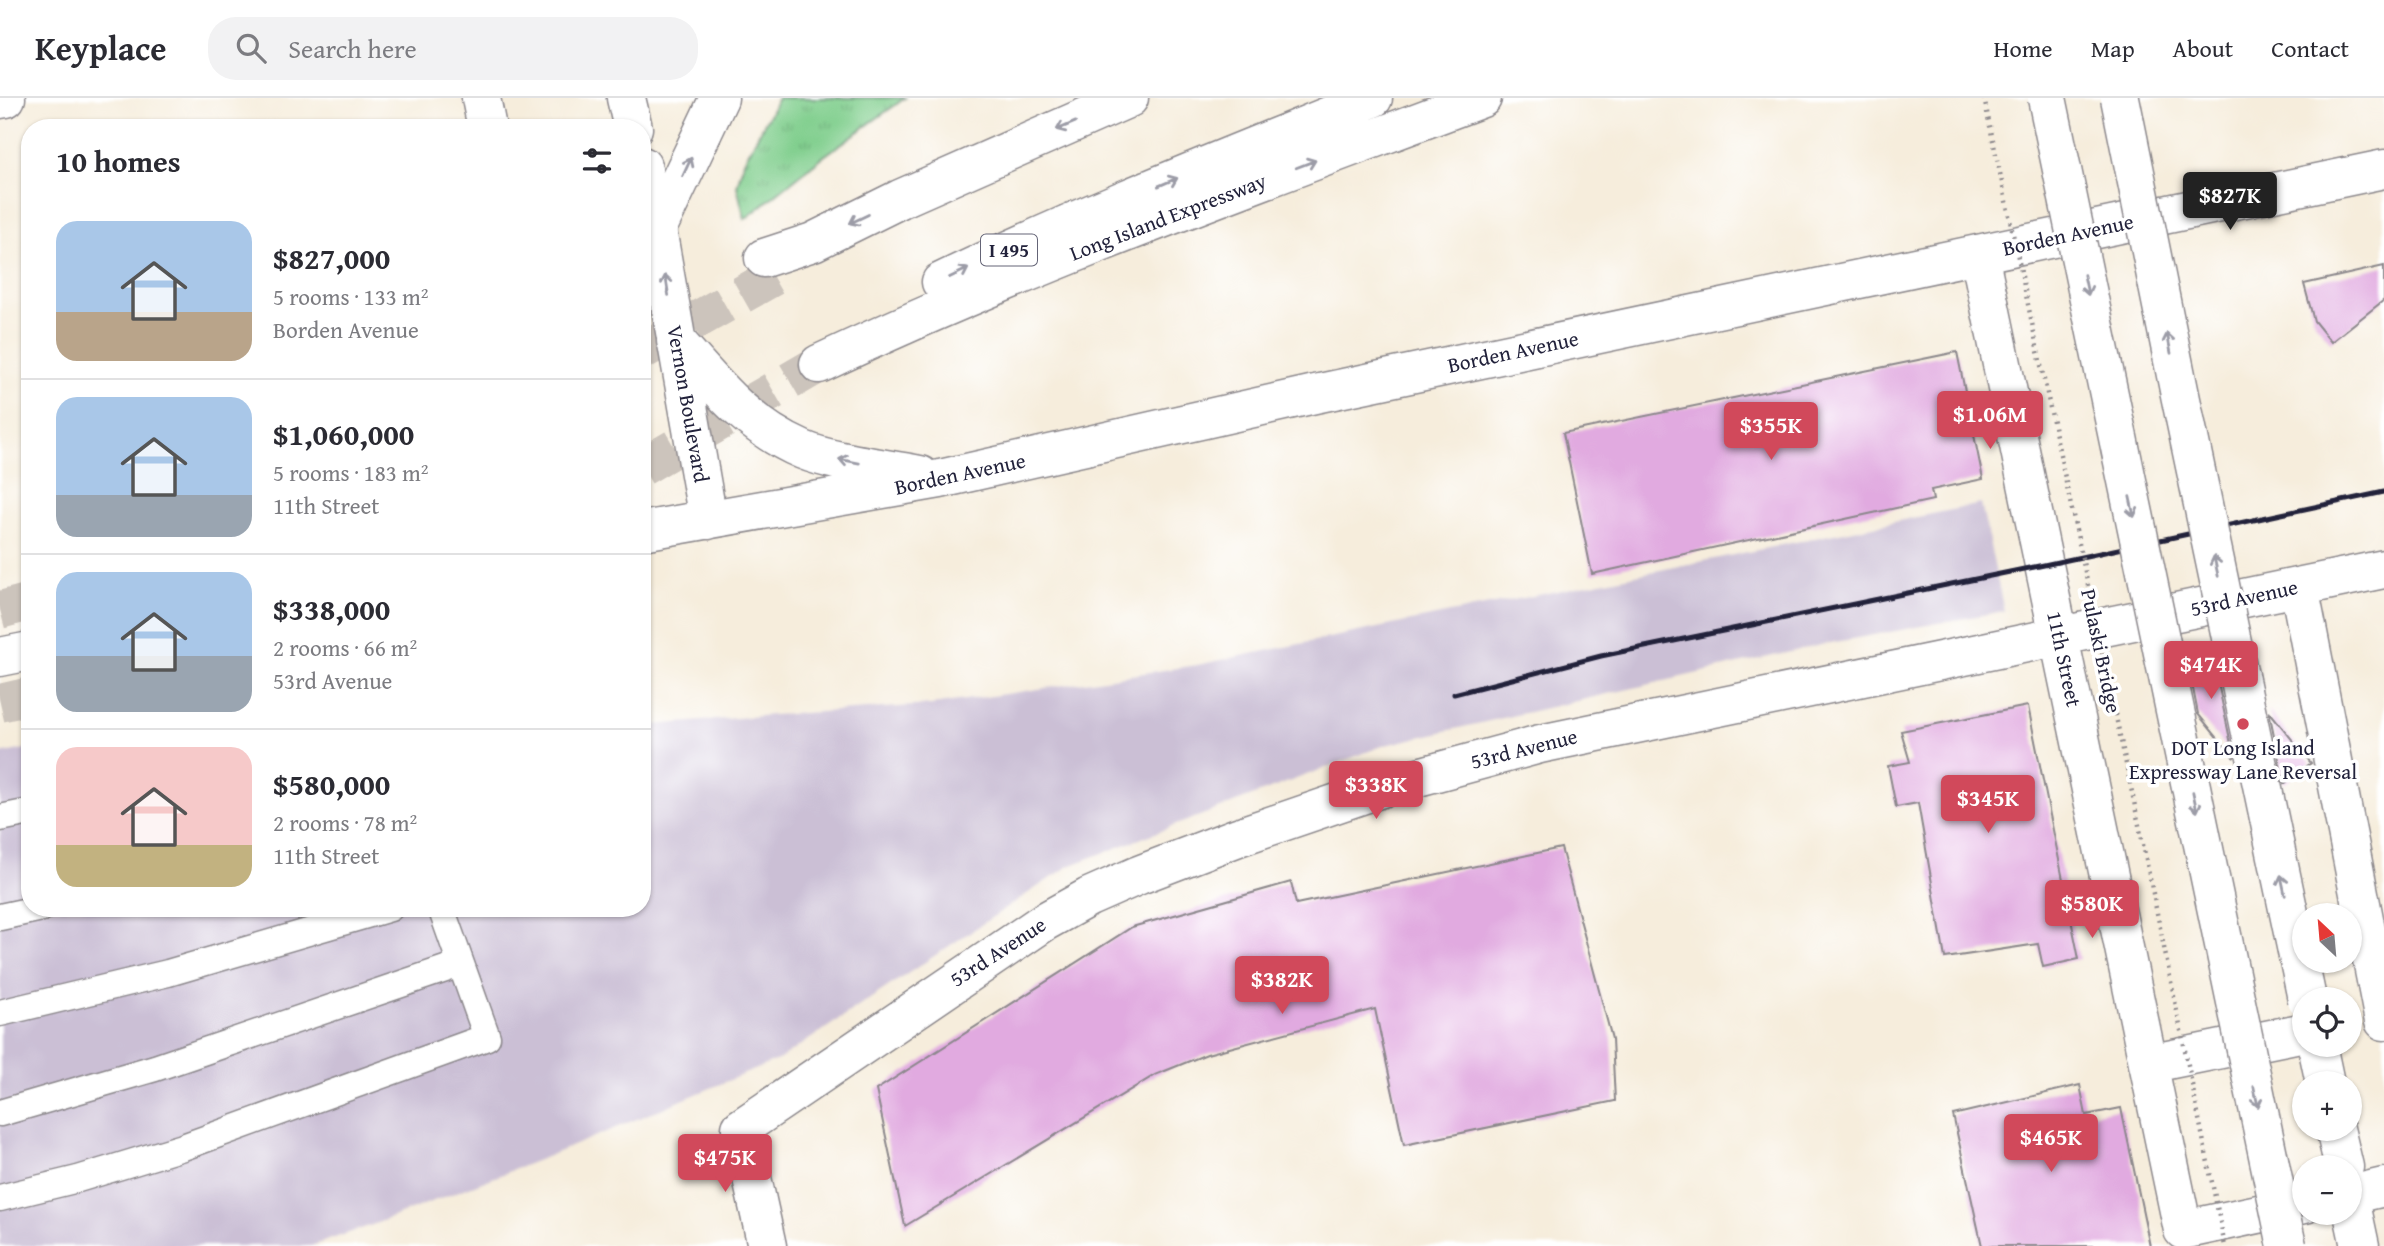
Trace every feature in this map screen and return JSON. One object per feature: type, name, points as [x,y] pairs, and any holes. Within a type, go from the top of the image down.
[{"type":"main road","points":[[0,99],[6,98]]},
{"type":"main road","points":[[481,98],[485,119]]},
{"type":"main road","points":[[626,98],[631,119]]},
{"type":"main road","points":[[657,229],[719,98]]},
{"type":"main road","points":[[769,267],[900,199],[1130,98]]},
{"type":"main road","name":"Long Island Expressway","points":[[1373,98],[996,255],[815,355],[912,320],[1112,237],[1482,98]]},
{"type":"main road","points":[[2031,98],[2040,120],[2063,236]]},
{"type":"main road","points":[[2047,98],[2287,1246]]},
{"type":"main road","points":[[2101,98],[2126,223]]},
{"type":"main road","points":[[2120,98],[2304,987]]},
{"type":"main road","name":"Borden Avenue","points":[[651,530],[940,479],[1315,394],[2384,169]]},
{"type":"main road","name":"Vernon Boulevard","points":[[651,204],[708,520]]},
{"type":"main road","name":"11th Street","points":[[1979,254],[2183,1230],[2292,1207]]},
{"type":"main road","points":[[676,341],[731,402],[752,421],[781,439],[806,451],[940,479]]},
{"type":"main road","name":"53rd Avenue","points":[[767,1246],[741,1128],[998,951],[1101,891],[1238,837],[1396,783],[1539,744],[2384,569]]},
{"type":"main road","points":[[2298,587],[2372,1020]]},
{"type":"main road","points":[[0,657],[21,653]]},
{"type":"main road","points":[[2148,1064],[2292,1035]]},
{"type":"main road","points":[[2362,1194],[2384,1188]]},
{"type":"main road","points":[[2356,1225],[2360,1246]]},
{"type":"lane","points":[[1213,163],[1346,98]]},
{"type":"lane","points":[[0,818],[21,814]]},
{"type":"lane","points":[[0,917],[21,912]]},
{"type":"lane","points":[[0,1013],[180,970],[360,917]]},
{"type":"lane","points":[[0,1198],[78,1179],[183,1147],[487,1037],[444,917]]},
{"type":"lane","points":[[0,1113],[155,1069],[460,964]]},
{"type":"path","name":"Pulaski Bridge","points":[[1984,98],[2139,825],[2225,1246]]},
{"type":"shaded area","points":[[1981,504],[2004,611],[1825,644],[1385,745],[1069,866],[780,1059],[546,1157],[311,1246],[0,1246],[0,754],[21,750],[21,917],[651,917],[651,725],[932,705],[1197,665]]},
{"type":"green space","points":[[778,98],[905,98],[820,159],[745,219],[737,186],[744,161]]},
{"type":"building","points":[[2384,266],[2384,300],[2331,342],[2314,321],[2304,284]]},
{"type":"building","points":[[1957,352],[1983,479],[1931,490],[1933,500],[1592,574],[1563,433]]},
{"type":"building","points":[[2212,655],[2234,758],[2198,714],[2190,673]]},
{"type":"building","points":[[2028,706],[2079,959],[2043,967],[2038,944],[1945,958],[1918,803],[1896,807],[1888,766],[1910,762],[1901,731]]},
{"type":"building","points":[[2269,711],[2311,763],[2284,784]]},
{"type":"building","points":[[1561,848],[1612,1039],[1615,1101],[1404,1145],[1375,1009],[1207,1054],[1155,1075],[905,1226],[876,1090],[1132,927],[1291,882],[1296,904]]},
{"type":"building","points":[[2080,1085],[2086,1115],[2121,1108],[2150,1246],[1982,1246],[1953,1115]]},
{"type":"tunnel","points":[[651,346],[773,277]]},
{"type":"tunnel","points":[[651,462],[819,364]]},
{"type":"tunnel","points":[[0,610],[21,604]]},
{"type":"tunnel","points":[[0,703],[21,698]]},
{"type":"railway","points":[[1454,694],[1601,656],[2384,492]]},
{"type":"place","name":"DOT Long Island Expressway Lane Reversal","points":[[2243,724]]}]
